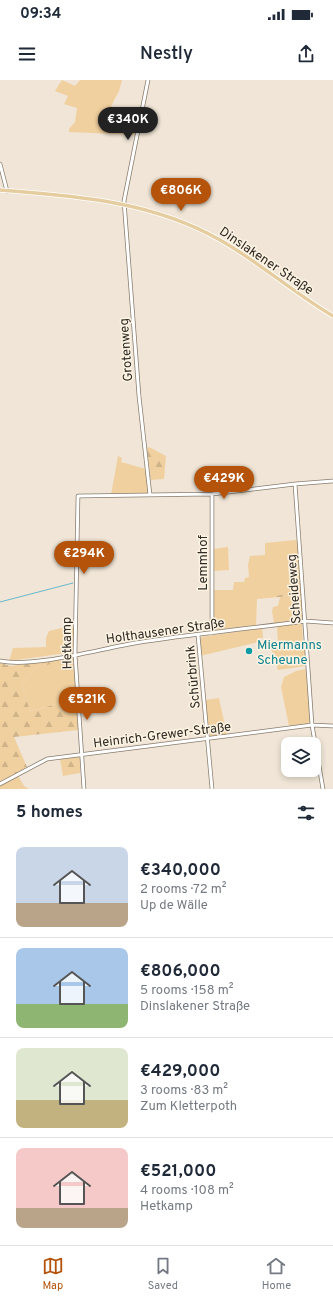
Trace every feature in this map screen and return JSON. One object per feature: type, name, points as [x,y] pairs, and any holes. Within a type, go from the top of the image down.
[{"type":"main road","name":"Dinslakener Straße","points":[[0,190],[124,203],[164,214],[205,231],[233,248],[333,316]]},
{"type":"street","name":"Grotenweg","points":[[148,80],[124,203],[139,396],[150,495]]},
{"type":"street","points":[[0,164],[7,191]]},
{"type":"street","points":[[150,495],[212,494],[333,481]]},
{"type":"street","name":"Scheideweg","points":[[295,484],[312,725],[322,789]]},
{"type":"street","name":"Lemmhof","points":[[212,494],[212,633]]},
{"type":"street","name":"Hetkamp","points":[[84,789],[75,654],[78,496],[150,495]]},
{"type":"street","name":"Holthausener Straße","points":[[0,661],[12,664],[136,643],[212,633],[305,622],[333,623]]},
{"type":"street","name":"Schürbrink","points":[[198,635],[200,676],[208,738],[212,789]]},
{"type":"street","name":"Heinrich-Grewer-Straße","points":[[0,784],[40,761],[81,754],[312,725],[333,726]]},
{"type":"green space","points":[[62,80],[75,86],[80,80],[122,80],[119,91],[111,106],[138,120],[136,135],[69,132],[69,129],[75,122],[77,108],[64,104],[68,96],[55,91]]},
{"type":"green space","points":[[149,447],[166,456],[164,479],[151,480],[147,448]]},
{"type":"green space","points":[[118,456],[122,458],[121,462],[146,469],[149,492],[147,494],[111,495]]},
{"type":"green space","points":[[298,541],[301,593],[257,599],[256,625],[214,630],[213,590],[233,590],[234,582],[244,582],[245,578],[249,577],[248,565],[250,556],[265,555],[265,543]]},
{"type":"green space","points":[[228,547],[229,570],[213,571],[214,549]]},
{"type":"green space","points":[[299,592],[302,595],[257,599]]},
{"type":"green space","points":[[302,595],[302,619],[274,623],[272,611],[273,607],[278,606],[280,597]]},
{"type":"green space","points":[[302,623],[303,643],[278,646],[277,626]]},
{"type":"green space","points":[[70,626],[74,629],[74,652],[9,661],[13,648],[46,647],[46,638],[49,631]]},
{"type":"green space","points":[[262,628],[263,638],[258,638],[258,642],[200,656],[201,637]]},
{"type":"green space","points":[[304,646],[306,650],[305,666],[278,670],[271,648]]},
{"type":"green space","points":[[73,658],[77,699],[30,711],[22,685],[35,668],[50,664],[48,661]]},
{"type":"green space","points":[[48,661],[51,664],[35,668],[22,685],[30,711],[77,699],[78,730],[14,737],[27,767],[0,783],[0,663],[11,666]]},
{"type":"green space","points":[[306,669],[311,721],[307,724],[289,726],[281,687],[284,677],[296,671]]},
{"type":"green space","points":[[219,698],[227,735],[210,736],[205,700]]},
{"type":"green space","points":[[80,758],[80,773],[63,776],[60,759]]},
{"type":"green space","points":[[18,776],[24,786],[29,789],[0,789],[0,786]]},
{"type":"waterway","points":[[0,602],[73,583]]},
{"type":"place","name":"Miermanns Scheune","points":[[249,651]]}]
